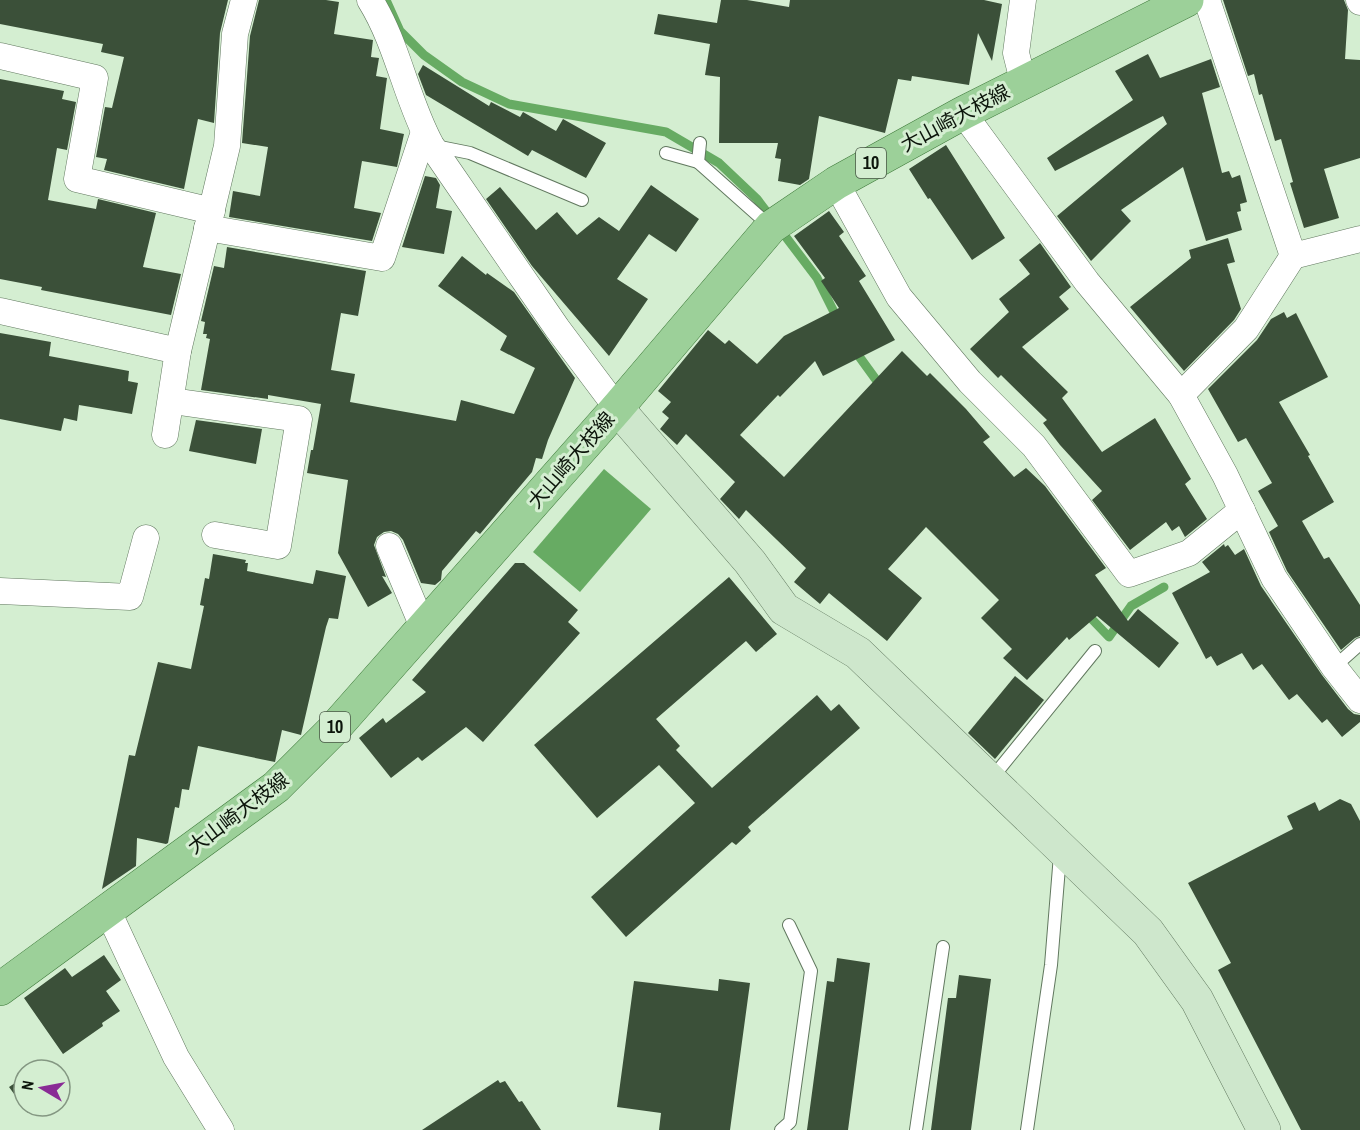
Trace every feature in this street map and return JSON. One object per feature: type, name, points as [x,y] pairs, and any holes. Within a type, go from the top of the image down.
[{"type":"main road","name":"大山崎大枝線","points":[[0,989],[276,787],[332,731],[617,408],[771,227],[836,183],[963,113],[1173,3]]},
{"type":"street","points":[[165,435],[178,351],[227,146],[235,34],[244,0]]},
{"type":"street","points":[[370,0],[394,50],[415,112],[427,138],[550,319],[617,408],[750,562],[784,609],[858,653],[1148,932],[1197,1000],[1264,1130]]},
{"type":"street","points":[[1023,0],[1016,53],[1023,81]]},
{"type":"street","points":[[1207,0],[1293,256]]},
{"type":"street","points":[[0,56],[95,78],[77,179],[210,219],[382,258],[427,138]]},
{"type":"street","points":[[963,113],[1088,282],[1181,395],[1225,475],[1274,578],[1334,667],[1360,700]]},
{"type":"street","points":[[836,183],[899,297],[969,382],[1034,446],[1129,574],[1189,553],[1242,510]]},
{"type":"street","points":[[1181,395],[1246,329],[1293,256],[1360,239]]},
{"type":"street","points":[[0,312],[178,351]]},
{"type":"street","points":[[172,401],[299,418],[278,546],[215,535]]},
{"type":"street","points":[[0,591],[130,597],[146,538]]},
{"type":"street","points":[[389,546],[423,627]]},
{"type":"street","points":[[107,909],[176,1057],[221,1130]]},
{"type":"lane","points":[[427,138],[470,153],[582,200]]},
{"type":"lane","points":[[699,162],[700,142]]},
{"type":"lane","points":[[666,153],[699,162],[771,227]]},
{"type":"lane","points":[[1334,667],[1360,645]]},
{"type":"lane","points":[[990,780],[1095,651]]},
{"type":"lane","points":[[1027,1130],[1051,965],[1060,848]]},
{"type":"lane","points":[[781,1130],[789,1122],[811,971],[789,925]]},
{"type":"lane","points":[[916,1130],[943,947]]},
{"type":"shaded area","points":[[604,469],[651,509],[580,592],[533,552]]},
{"type":"building","points":[[0,0],[228,0],[220,33],[214,123],[198,119],[184,189],[104,170],[107,159],[96,157],[105,107],[112,108],[124,57],[101,52],[103,44],[0,24]]},
{"type":"building","points":[[259,0],[339,2],[334,34],[373,40],[371,57],[379,58],[376,76],[387,78],[380,129],[404,134],[397,167],[362,161],[354,208],[381,213],[372,241],[229,217],[233,191],[260,196],[268,147],[242,143],[250,36]]},
{"type":"building","points":[[721,0],[747,0],[789,7],[790,0],[984,0],[1002,4],[992,61],[978,33],[969,85],[912,76],[911,81],[898,79],[885,133],[819,116],[809,179],[800,185],[778,181],[781,159],[775,158],[778,143],[719,143],[720,77],[705,75],[710,44],[654,34],[658,14],[717,23]]},
{"type":"building","points":[[1223,0],[1344,0],[1348,10],[1345,59],[1360,60],[1360,158],[1324,169],[1339,218],[1304,228],[1290,183],[1293,182],[1281,139],[1275,141],[1262,94],[1259,95],[1254,74],[1248,76]]},
{"type":"building","points":[[1148,54],[1160,78],[1211,59],[1220,87],[1202,93],[1222,173],[1229,171],[1232,178],[1240,175],[1247,202],[1240,204],[1241,211],[1237,212],[1242,230],[1206,241],[1183,167],[1121,210],[1131,221],[1091,261],[1057,216],[1167,124],[1163,116],[1055,171],[1047,158],[1133,100],[1115,71]]},
{"type":"building","points":[[423,65],[489,106],[491,102],[520,117],[523,112],[556,131],[563,119],[606,143],[586,178],[532,150],[528,156],[426,95],[418,74]]},
{"type":"building","points":[[0,79],[64,91],[62,99],[76,102],[67,150],[57,148],[48,200],[96,209],[98,199],[156,213],[143,267],[181,274],[171,315],[41,290],[42,287],[0,279]]},
{"type":"building","points":[[946,145],[1005,238],[972,260],[909,169]]},
{"type":"building","points":[[425,176],[436,178],[440,185],[436,208],[452,211],[444,254],[402,247]]},
{"type":"building","points":[[651,185],[699,219],[676,252],[649,234],[617,279],[648,299],[609,356],[532,266],[486,199],[500,187],[536,230],[557,212],[577,235],[599,217],[619,231]]},
{"type":"building","points":[[829,211],[844,232],[839,236],[866,276],[859,281],[895,340],[823,376],[815,361],[740,435],[784,477],[902,351],[927,376],[930,373],[966,409],[990,437],[983,442],[1014,477],[1026,468],[1045,486],[1106,568],[1095,575],[1128,621],[1138,609],[1179,643],[1159,668],[1097,616],[1069,640],[1067,637],[1027,680],[1003,658],[1012,649],[981,618],[999,600],[926,527],[888,569],[922,598],[887,641],[829,593],[820,604],[794,582],[806,568],[746,510],[739,519],[720,499],[735,482],[686,434],[677,445],[660,429],[669,418],[662,412],[671,402],[658,391],[708,330],[725,344],[729,340],[757,364],[784,336],[839,308],[821,281],[825,278],[794,236]]},
{"type":"building","points":[[1228,238],[1235,262],[1227,264],[1241,309],[1234,320],[1184,371],[1130,307],[1191,258],[1189,250]]},
{"type":"building","points":[[1040,243],[1071,287],[1059,297],[1069,309],[1022,347],[1068,392],[1062,398],[1102,452],[1155,418],[1191,479],[1185,484],[1207,519],[1185,537],[1179,526],[1172,531],[1166,522],[1130,550],[1092,500],[1102,491],[1060,445],[1043,423],[1047,420],[1001,375],[998,378],[970,349],[1009,312],[999,299],[1030,274],[1019,260]]},
{"type":"building","points":[[227,247],[366,271],[358,316],[341,313],[331,370],[355,374],[350,402],[456,421],[461,400],[514,414],[535,368],[500,350],[507,336],[438,286],[462,256],[486,275],[487,273],[514,292],[575,378],[542,459],[536,458],[532,472],[480,534],[476,531],[442,571],[441,580],[435,585],[421,583],[403,540],[398,534],[391,531],[384,532],[377,537],[374,545],[386,577],[382,576],[392,593],[368,607],[338,553],[348,480],[307,473],[321,404],[268,395],[268,399],[201,390],[210,339],[206,338],[207,334],[203,334],[205,322],[201,321],[214,266],[224,268]]},
{"type":"building","points":[[1284,312],[1287,318],[1296,313],[1328,377],[1279,402],[1334,502],[1302,521],[1324,559],[1329,557],[1360,605],[1360,636],[1341,650],[1287,571],[1269,532],[1278,526],[1258,491],[1272,483],[1246,438],[1238,442],[1208,389],[1257,340],[1271,319]]},
{"type":"building","points":[[0,333],[51,342],[49,356],[129,371],[128,381],[138,383],[132,414],[79,405],[77,421],[64,418],[61,431],[0,419]]},
{"type":"building","points":[[196,420],[262,429],[256,464],[189,451]]},
{"type":"building","points":[[1224,544],[1225,547],[1228,545],[1235,555],[1244,549],[1261,586],[1322,675],[1348,709],[1360,715],[1360,722],[1342,737],[1327,719],[1322,723],[1297,694],[1289,700],[1262,664],[1253,670],[1242,653],[1217,666],[1211,656],[1206,659],[1172,593],[1210,572],[1202,562]]},
{"type":"building","points":[[213,554],[246,560],[247,571],[313,584],[316,570],[346,576],[338,619],[329,618],[326,627],[301,735],[282,730],[275,762],[198,746],[189,790],[182,789],[179,808],[175,807],[168,843],[137,838],[136,866],[102,889],[129,755],[135,756],[158,662],[191,669],[204,606],[200,605],[205,578],[209,579]]},
{"type":"building","points":[[515,563],[524,563],[578,610],[568,622],[580,633],[483,742],[466,727],[422,761],[418,757],[391,778],[359,738],[383,718],[386,723],[426,692],[412,680]]},
{"type":"building","points":[[729,577],[777,634],[756,652],[746,641],[656,719],[680,746],[676,750],[712,788],[817,695],[831,711],[839,704],[860,728],[748,827],[751,831],[736,845],[732,842],[626,937],[591,897],[695,803],[659,765],[597,818],[534,745]]},
{"type":"building","points":[[1015,676],[1044,700],[995,759],[968,733]]},
{"type":"building","points":[[1340,799],[1351,804],[1360,821],[1360,1130],[1301,1130],[1218,970],[1231,963],[1188,883],[1293,829],[1287,816],[1315,802],[1319,811]]},
{"type":"building","points":[[104,955],[121,980],[106,991],[120,1011],[63,1054],[24,998],[65,968],[72,977]]},
{"type":"building","points":[[837,958],[870,963],[848,1130],[807,1130],[827,981],[834,982]]},
{"type":"building","points":[[959,975],[991,979],[971,1130],[931,1130],[948,998],[956,998]]},
{"type":"building","points":[[719,979],[750,983],[730,1130],[659,1130],[661,1113],[617,1107],[634,981],[718,991]]},
{"type":"building","points":[[498,1080],[500,1083],[505,1081],[519,1102],[522,1101],[541,1130],[422,1130]]},
{"type":"waterway","points":[[386,0],[400,31],[424,55],[462,82],[509,104],[666,132],[719,163],[757,199],[817,278],[838,320]]},
{"type":"waterway","points":[[853,348],[882,388]]},
{"type":"waterway","points":[[1085,612],[1109,637],[1131,606],[1164,587]]}]
